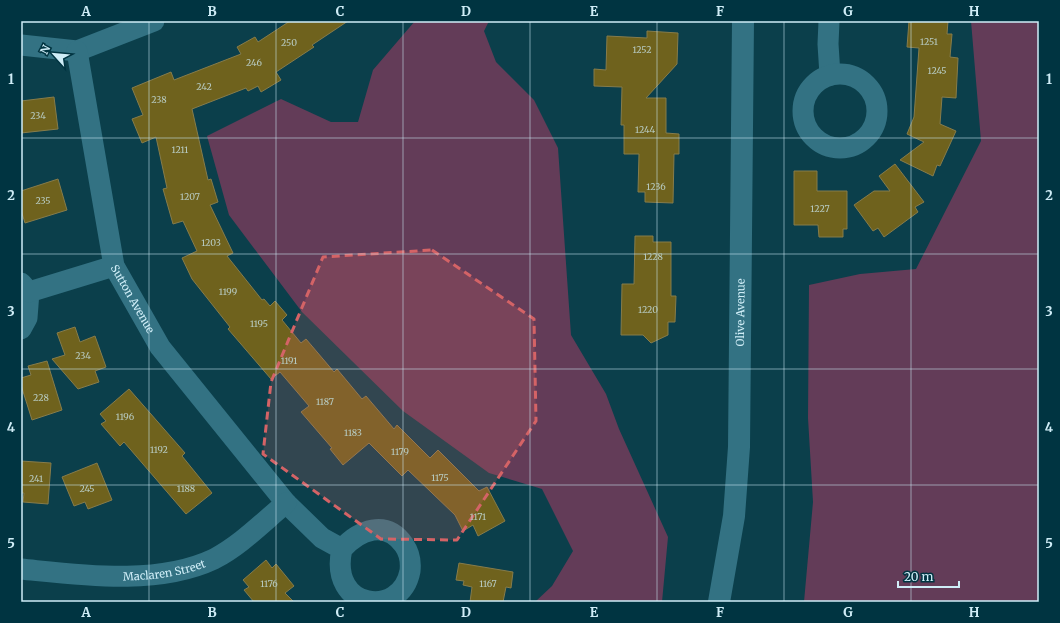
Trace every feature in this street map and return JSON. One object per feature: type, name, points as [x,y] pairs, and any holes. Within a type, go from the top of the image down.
[{"type":"main road","name":"Olive Avenue","points":[[719,602],[734,516],[739,447],[743,21]]},
{"type":"street","points":[[21,45],[77,51],[154,21]]},
{"type":"street","points":[[829,21],[828,44],[830,75]]},
{"type":"street","name":"Sutton Avenue","points":[[77,51],[114,266],[160,347],[286,503],[322,538],[342,548]]},
{"type":"street","points":[[21,329],[27,318],[25,288],[114,266]]},
{"type":"street","name":"Maclaren Street","points":[[21,569],[74,575],[130,577],[182,570],[213,559],[239,543],[286,503]]},
{"type":"highlighted area","points":[[432,250],[534,319],[536,421],[457,540],[381,539],[263,454],[271,382],[323,257]]},
{"type":"shaded area","points":[[415,21],[489,21],[484,31],[496,62],[534,100],[558,148],[571,335],[606,394],[619,429],[668,537],[662,602],[535,602],[552,586],[573,551],[542,489],[489,473],[403,411],[302,312],[229,215],[207,136],[281,99],[331,122],[358,122],[373,70]]},
{"type":"shaded area","points":[[971,21],[1039,21],[1039,602],[804,602],[813,502],[808,418],[809,285],[860,274],[916,269],[981,141]]},
{"type":"building","points":[[290,21],[348,21],[312,45],[314,47],[276,72],[281,80],[261,92],[258,86],[248,91],[246,88],[192,109],[208,180],[211,179],[218,202],[210,205],[233,253],[227,256],[262,300],[264,299],[270,306],[275,301],[287,315],[282,320],[301,343],[306,339],[334,372],[337,369],[362,399],[366,396],[394,429],[397,425],[430,458],[438,450],[479,491],[487,487],[505,521],[478,536],[473,525],[463,531],[455,515],[408,470],[402,476],[369,443],[343,465],[330,449],[332,448],[301,412],[309,406],[280,372],[271,379],[228,329],[230,327],[192,279],[182,258],[197,251],[183,221],[173,224],[163,189],[167,188],[156,137],[142,143],[132,119],[143,115],[132,88],[171,72],[174,80],[241,54],[237,47],[255,37],[258,42]]},
{"type":"building","points":[[909,21],[948,21],[947,34],[952,34],[950,57],[958,58],[956,98],[942,97],[940,124],[956,131],[940,166],[937,165],[933,176],[900,160],[924,142],[907,134],[914,117],[919,48],[907,47]]},
{"type":"building","points":[[647,31],[678,33],[677,64],[646,98],[666,98],[666,133],[679,134],[679,154],[674,154],[673,203],[645,202],[645,192],[638,192],[639,154],[624,154],[624,125],[621,125],[622,87],[594,86],[594,69],[606,70],[607,36],[647,38]]},
{"type":"building","points":[[54,97],[58,129],[21,133],[21,101]]},
{"type":"building","points":[[895,164],[924,202],[915,207],[918,212],[884,237],[878,228],[873,231],[854,205],[874,191],[890,191],[879,176]]},
{"type":"building","points":[[794,171],[817,171],[817,191],[847,191],[847,229],[843,229],[843,237],[819,237],[818,225],[794,225]]},
{"type":"building","points":[[58,179],[67,210],[25,223],[21,210],[21,191]]},
{"type":"building","points":[[635,236],[653,236],[653,242],[671,242],[671,296],[676,296],[675,322],[668,322],[668,335],[651,343],[643,335],[621,335],[622,284],[634,284]]},
{"type":"building","points":[[75,327],[80,342],[95,336],[106,367],[95,371],[99,382],[78,389],[52,359],[65,355],[57,333]]},
{"type":"building","points":[[47,361],[62,410],[32,420],[21,385],[21,378],[31,375],[28,366]]},
{"type":"building","points":[[129,389],[185,453],[182,456],[212,493],[186,514],[124,442],[120,446],[101,424],[106,421],[100,414]]},
{"type":"building","points":[[21,461],[51,463],[48,504],[23,502],[24,493],[21,493]]},
{"type":"building","points":[[97,463],[112,500],[88,509],[85,502],[74,506],[62,477]]},
{"type":"building","points":[[266,560],[272,568],[276,564],[294,586],[285,593],[294,602],[254,602],[244,590],[249,587],[243,580]]},
{"type":"building","points":[[459,563],[513,572],[511,588],[506,587],[503,602],[470,602],[472,587],[463,585],[464,581],[456,580]]}]
